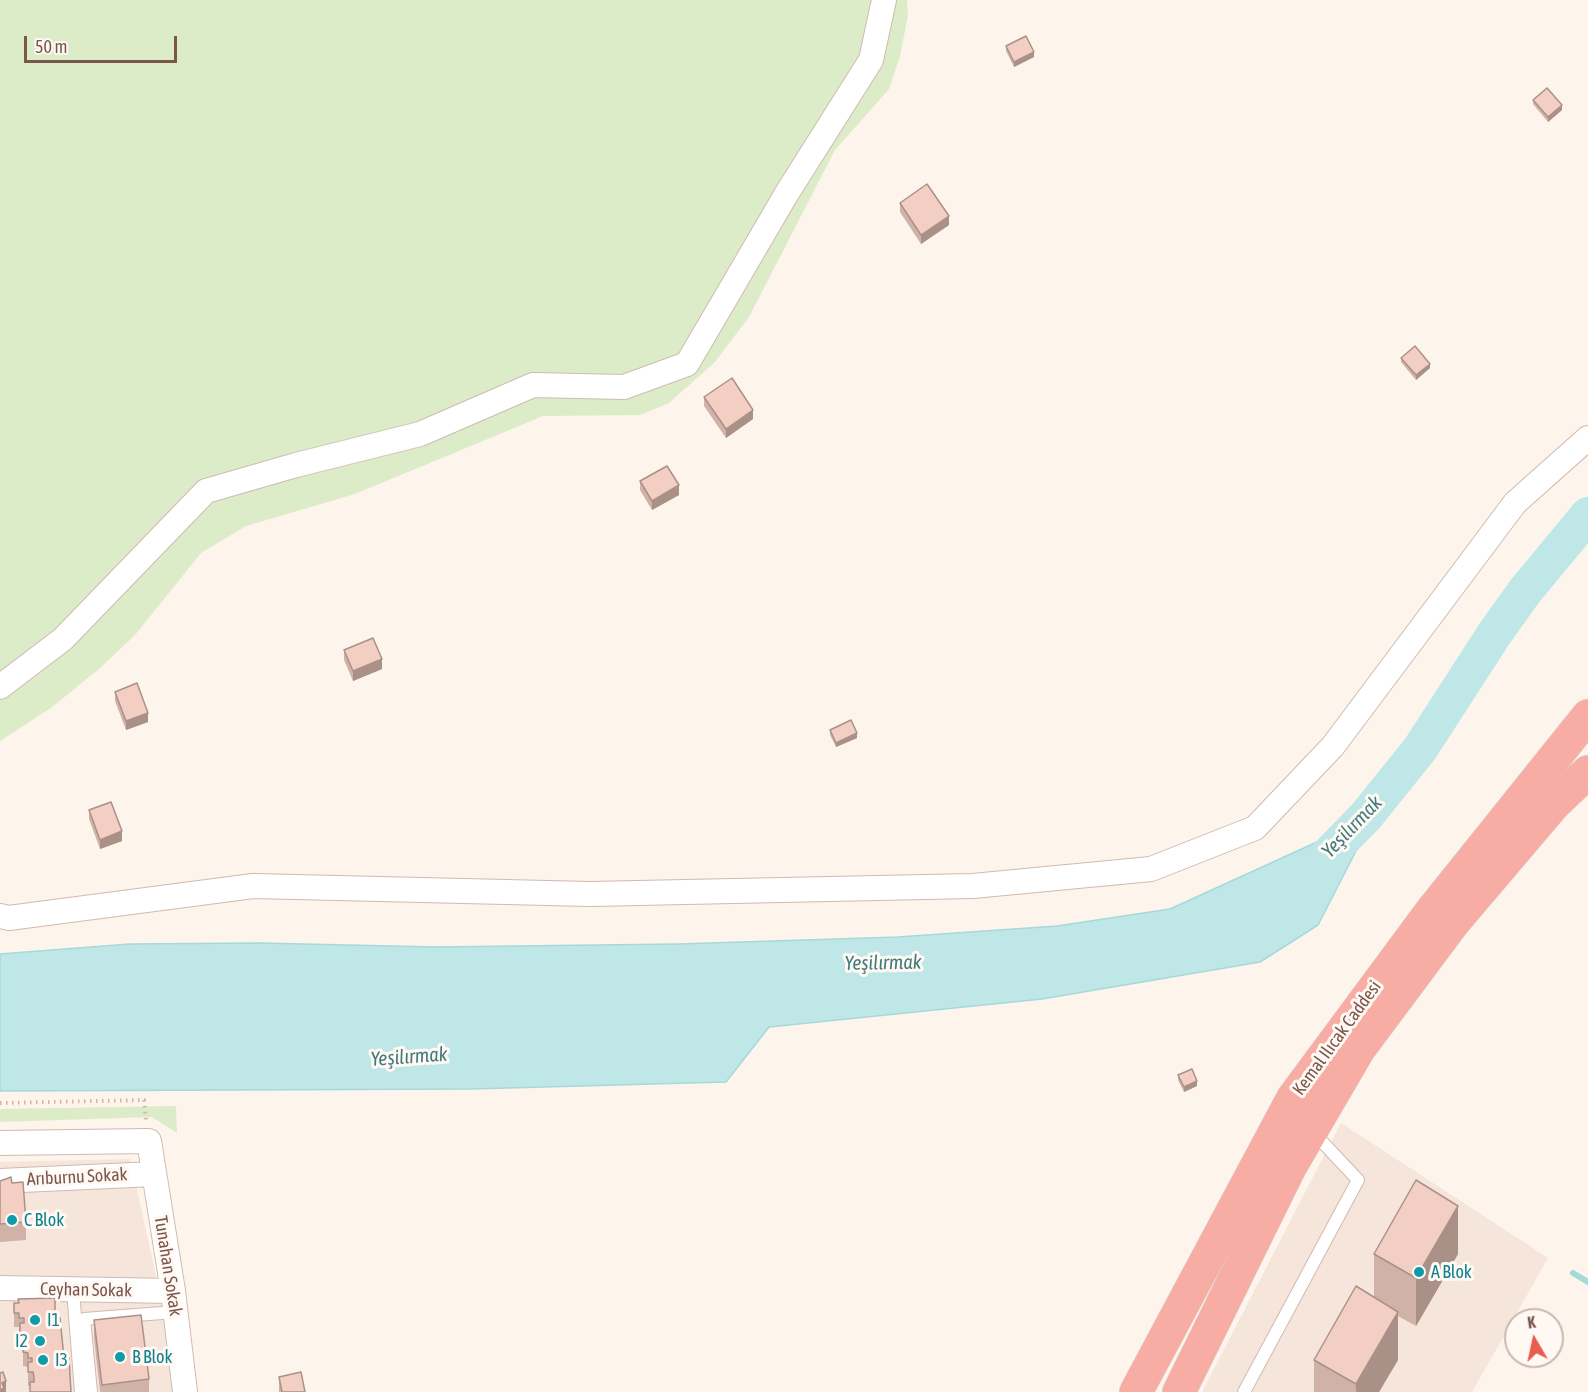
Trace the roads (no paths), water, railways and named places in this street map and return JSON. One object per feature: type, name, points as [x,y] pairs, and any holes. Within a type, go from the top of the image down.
[{"type":"highway","name":"Kemal Ilıcak Caddesi","points":[[1136,1392],[1293,1098],[1430,913],[1588,716]]},
{"type":"highway","name":"Kemal Ilıcak Caddesi","points":[[1179,1392],[1290,1167],[1359,1049],[1453,923],[1554,804],[1588,772]]},
{"type":"street","points":[[0,687],[63,639],[206,491],[296,465],[420,434],[533,385],[624,387],[687,364],[787,194],[871,60],[884,0]]},
{"type":"street","points":[[0,916],[9,918],[253,886],[638,893],[973,886],[1151,868],[1255,828],[1332,746],[1515,503],[1588,438]]},
{"type":"street","name":"Tunahan Sokak","points":[[0,1143],[148,1141],[174,1302],[185,1392]]},
{"type":"street","name":"Arıburnu Sokak","points":[[0,1181],[154,1174]]},
{"type":"street","name":"Ceyhan Sokak","points":[[0,1288],[73,1290],[174,1302]]},
{"type":"lane","points":[[1244,1392],[1358,1180],[1311,1130]]},
{"type":"lane","points":[[73,1290],[81,1392]]},
{"type":"lane","points":[[91,1392],[84,1318],[174,1302]]},
{"type":"water","points":[[1374,816],[1318,925],[1260,962],[1042,999],[769,1027],[726,1082],[471,1089],[0,1091],[0,954],[130,944],[259,943],[435,947],[679,944],[898,937],[1057,926],[1170,909]]},
{"type":"waterway","name":"Yeşilırmak","points":[[1325,858],[1366,816],[1420,749],[1525,591],[1588,515]]},
{"type":"waterway","points":[[1573,1273],[1588,1282]]},
{"type":"place","name":"C Blok","points":[[12,1220]]},
{"type":"place","name":"A Blok","points":[[1419,1272]]},
{"type":"place","name":"I1","points":[[35,1320]]},
{"type":"place","name":"I2","points":[[40,1341]]},
{"type":"place","name":"B Blok","points":[[120,1357]]},
{"type":"place","name":"I3","points":[[43,1360]]}]
